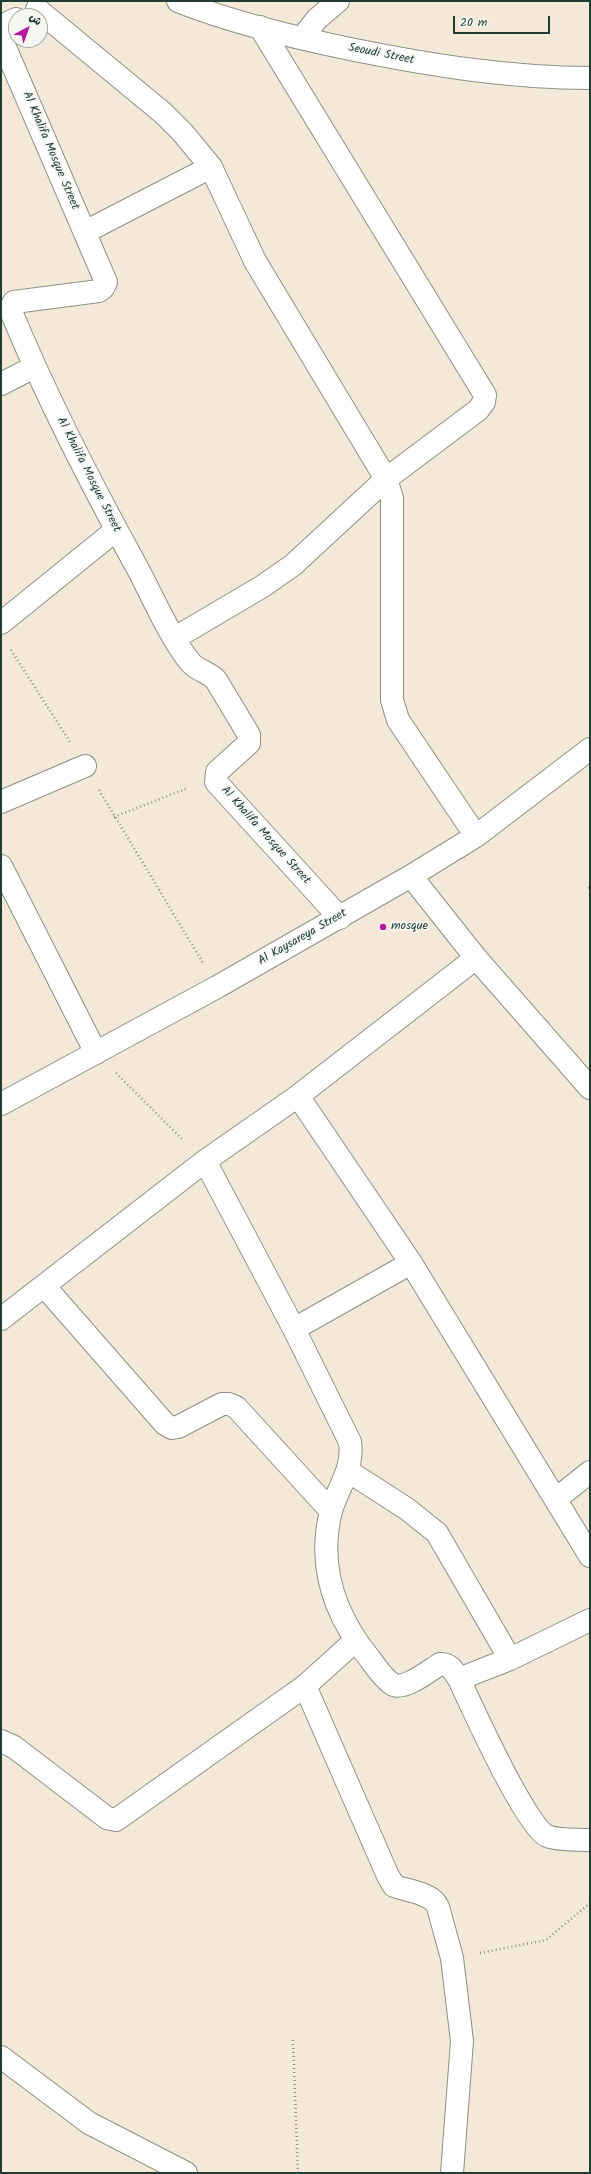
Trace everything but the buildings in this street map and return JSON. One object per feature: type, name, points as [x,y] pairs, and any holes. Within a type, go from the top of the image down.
[{"type":"street","name":"Seoudi Street","points":[[178,1],[260,27],[302,38],[442,66],[503,73],[590,78]]},
{"type":"street","points":[[302,38],[317,19],[338,1]]},
{"type":"street","points":[[48,17],[163,114],[183,133],[211,166],[255,261],[386,479],[392,498],[392,700],[398,720],[476,836]]},
{"type":"street","points":[[175,638],[294,566],[386,479],[478,410],[484,402],[484,395],[260,27]]},
{"type":"street","name":"Al Khalifa Mosque Street","points":[[1,38],[106,282],[103,288],[99,291],[14,302],[10,305],[10,309],[34,368],[116,530],[175,638],[191,664],[211,674],[216,680],[250,739],[247,746],[217,772],[215,777],[219,786],[340,918]]},
{"type":"street","points":[[85,232],[211,166]]},
{"type":"street","points":[[1,384],[34,368]]},
{"type":"street","points":[[1,623],[116,530]]},
{"type":"street","name":"Al Kaysareya Street","points":[[1,1104],[46,1078],[96,1053],[217,987],[411,876],[476,836],[590,749]]},
{"type":"street","points":[[1,802],[85,766]]},
{"type":"street","points":[[1,866],[96,1053]]},
{"type":"street","points":[[411,876],[476,958],[590,1088]]},
{"type":"street","points":[[1,1319],[45,1287],[204,1161],[298,1096],[476,958]]},
{"type":"street","points":[[298,1096],[411,1263],[590,1556]]},
{"type":"street","points":[[204,1161],[294,1329],[350,1442],[352,1455],[348,1471],[332,1511],[327,1545],[334,1600],[355,1641],[385,1678],[392,1685],[398,1687],[406,1685],[440,1664],[445,1664],[450,1667],[459,1679],[502,1768],[537,1826],[548,1836],[590,1840]]},
{"type":"street","points":[[294,1329],[411,1263]]},
{"type":"street","points":[[45,1287],[165,1424],[172,1428],[178,1427],[222,1404],[229,1404],[236,1407],[332,1511]]},
{"type":"street","points":[[348,1471],[407,1509],[437,1534],[510,1659]]},
{"type":"street","points":[[556,1499],[590,1472]]},
{"type":"street","points":[[459,1679],[510,1659],[590,1620]]},
{"type":"street","points":[[1,1740],[14,1747],[107,1818],[116,1820],[305,1686],[355,1641]]},
{"type":"street","points":[[305,1686],[388,1876],[394,1886],[429,1897],[436,1901],[452,1958],[462,2041],[452,2173]]},
{"type":"street","points":[[1,2057],[89,2123],[186,2173]]},
{"type":"path","points":[[9,647],[85,766]]},
{"type":"path","points":[[215,777],[114,817],[217,987]]},
{"type":"path","points":[[96,1053],[204,1161]]},
{"type":"path","points":[[452,1958],[546,1940],[590,1903]]},
{"type":"path","points":[[293,2040],[298,2173]]},
{"type":"place","name":"mosque","points":[[383,927]]}]
